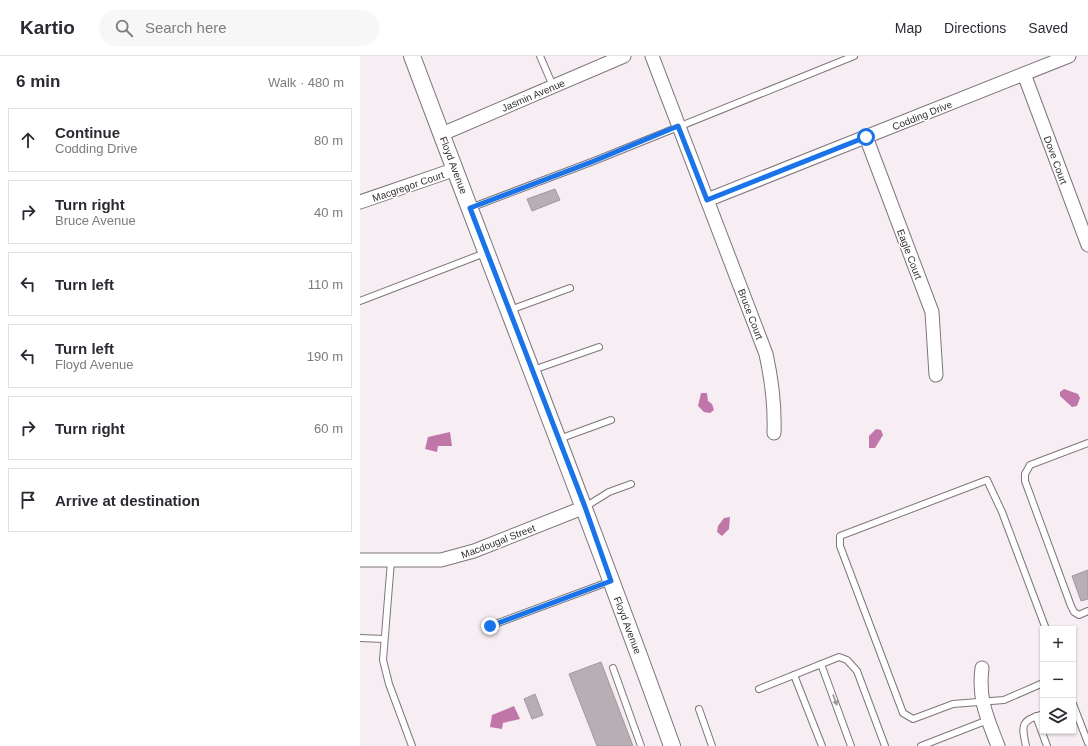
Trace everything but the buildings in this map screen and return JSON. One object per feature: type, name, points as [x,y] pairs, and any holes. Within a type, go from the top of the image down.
[{"type":"street","name":"Floyd Avenue","points":[[412,56],[456,169],[531,371],[585,507],[672,746]]},
{"type":"street","name":"Jasmin Avenue","points":[[442,134],[624,56]]},
{"type":"street","name":"Bruce Court","points":[[652,56],[766,354],[775,405],[774,433]]},
{"type":"street","name":"Codding Drive","points":[[707,200],[1069,56]]},
{"type":"street","name":"Dove Court","points":[[1024,74],[1088,245]]},
{"type":"street","name":"Eagle Court","points":[[866,137],[932,312],[936,375]]},
{"type":"street","name":"Macgregor Court","points":[[360,202],[456,169]]},
{"type":"street","name":"Macdougal Street","points":[[360,560],[441,560],[467,553],[585,507]]},
{"type":"street","points":[[982,668],[980,686],[982,702],[998,746]]},
{"type":"lane","points":[[540,56],[553,86]]},
{"type":"lane","points":[[470,208],[594,161],[854,56]]},
{"type":"lane","points":[[360,301],[486,252]]},
{"type":"lane","points":[[508,311],[570,288]]},
{"type":"lane","points":[[531,371],[599,347]]},
{"type":"lane","points":[[559,439],[611,420]]},
{"type":"lane","points":[[1088,443],[1030,465],[1025,474],[1025,481],[1071,606],[1074,612],[1078,615],[1088,611]]},
{"type":"lane","points":[[1040,684],[1004,700],[953,704],[912,719],[903,713],[840,546],[840,536],[987,480],[1002,512],[1045,626]]},
{"type":"lane","points":[[585,507],[609,492],[631,484]]},
{"type":"lane","points":[[391,561],[383,660],[389,684],[412,746]]},
{"type":"lane","points":[[490,626],[611,581]]},
{"type":"lane","points":[[360,638],[384,639]]},
{"type":"lane","points":[[759,689],[839,657],[848,660],[857,671],[885,746]]},
{"type":"lane","points":[[821,664],[852,746]]},
{"type":"lane","points":[[613,668],[641,746]]},
{"type":"lane","points":[[794,675],[822,746]]},
{"type":"lane","points":[[699,709],[712,746]]},
{"type":"lane","points":[[1076,712],[1088,743]]},
{"type":"lane","points":[[1026,746],[1022,729],[1023,724],[1028,719],[1040,715]]},
{"type":"lane","points":[[1036,716],[1047,746]]},
{"type":"lane","points":[[921,746],[988,720]]},
{"type":"shaded area","points":[[1064,389],[1078,394],[1080,398],[1077,406],[1072,407],[1060,396],[1060,392]]},
{"type":"shaded area","points":[[701,393],[707,393],[708,401],[712,404],[714,410],[710,413],[704,412],[698,406]]},
{"type":"shaded area","points":[[876,429],[881,430],[883,435],[875,448],[869,448],[869,436]]},
{"type":"shaded area","points":[[450,432],[452,446],[438,446],[437,452],[425,449],[428,437]]},
{"type":"shaded area","points":[[730,517],[729,529],[722,536],[717,532],[718,526],[724,518]]},
{"type":"shaded area","points":[[514,706],[520,719],[503,723],[502,729],[490,727],[492,715]]},
{"type":"route","points":[[490,626],[611,581],[585,507],[531,371],[470,208],[594,161],[678,126],[707,200],[866,137]]}]
